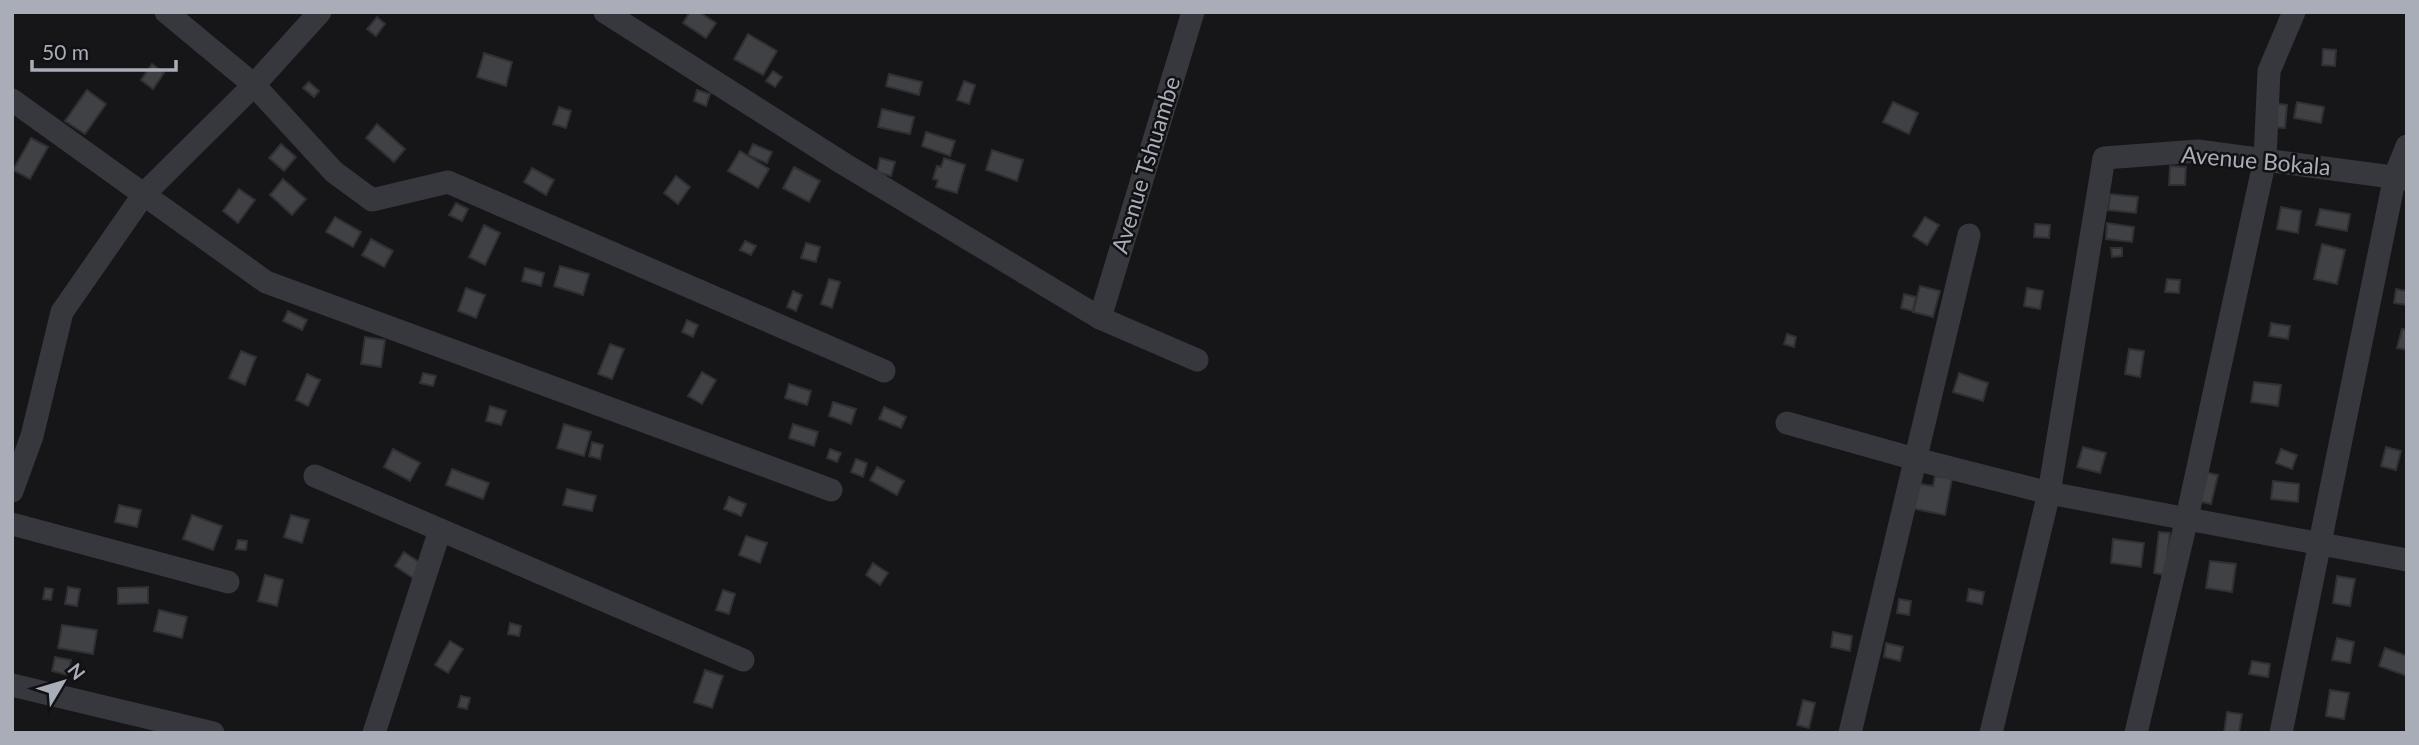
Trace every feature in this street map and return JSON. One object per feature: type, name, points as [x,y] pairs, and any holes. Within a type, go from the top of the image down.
[{"type":"street","points":[[166,12],[254,85],[334,172],[372,200],[448,182],[884,371]]},
{"type":"street","points":[[12,491],[32,436],[62,312],[144,194],[254,85],[320,12]]},
{"type":"street","points":[[605,12],[844,164],[1100,318],[1197,360]]},
{"type":"street","name":"Avenue Tshuambe","points":[[1100,318],[1193,12]]},
{"type":"street","points":[[2136,733],[2188,519],[2265,159],[2269,71],[2294,12]]},
{"type":"street","points":[[12,100],[266,282],[831,490]]},
{"type":"street","points":[[2281,733],[2407,146]]},
{"type":"street","name":"Avenue Bokala","points":[[2049,492],[2105,158],[2198,151],[2401,177]]},
{"type":"street","points":[[1850,733],[1969,235]]},
{"type":"street","points":[[1787,423],[1915,460],[2049,492],[2407,560]]},
{"type":"street","points":[[315,476],[743,660]]},
{"type":"street","points":[[1991,733],[2049,492]]},
{"type":"street","points":[[12,524],[228,582]]},
{"type":"street","points":[[374,733],[440,530]]},
{"type":"street","points":[[12,685],[213,733]]},
{"type":"building","points":[[690,12],[699,12],[716,23],[706,38],[683,23]]},
{"type":"building","points":[[377,17],[385,24],[376,36],[367,29]]},
{"type":"building","points":[[748,34],[777,51],[763,75],[734,59]]},
{"type":"building","points":[[2323,49],[2336,50],[2335,66],[2322,65]]},
{"type":"building","points":[[484,53],[512,62],[506,86],[477,77]]},
{"type":"building","points":[[152,64],[164,73],[153,89],[141,80]]},
{"type":"building","points":[[773,71],[782,77],[775,87],[766,81]]},
{"type":"building","points":[[889,74],[922,82],[919,95],[886,86]]},
{"type":"building","points":[[964,81],[975,85],[969,104],[957,100]]},
{"type":"building","points":[[309,82],[319,91],[314,97],[303,88]]},
{"type":"building","points":[[87,90],[106,104],[85,134],[65,121]]},
{"type":"building","points":[[697,90],[710,94],[706,106],[694,101]]},
{"type":"building","points":[[1893,102],[1918,113],[1909,134],[1883,122]]},
{"type":"building","points":[[2297,102],[2324,107],[2321,123],[2294,118]]},
{"type":"building","points":[[2271,103],[2287,105],[2285,128],[2269,127]]},
{"type":"building","points":[[559,107],[571,111],[566,128],[553,124]]},
{"type":"building","points":[[882,109],[914,117],[910,134],[878,127]]},
{"type":"building","points":[[377,124],[405,149],[394,162],[366,138]]},
{"type":"building","points":[[926,132],[955,141],[950,156],[922,146]]},
{"type":"building","points":[[31,138],[48,147],[30,179],[13,170]]},
{"type":"building","points":[[281,144],[296,157],[284,171],[269,158]]},
{"type":"building","points":[[753,144],[772,152],[767,163],[748,155]]},
{"type":"building","points":[[992,150],[1023,160],[1017,181],[986,170]]},
{"type":"building","points":[[740,151],[769,169],[758,188],[728,171]]},
{"type":"building","points":[[880,158],[895,162],[891,176],[877,172]]},
{"type":"building","points":[[944,158],[965,165],[957,193],[936,187],[938,180],[933,179],[937,166],[941,167]]},
{"type":"building","points":[[2170,166],[2186,167],[2185,185],[2169,185]]},
{"type":"building","points":[[794,167],[820,181],[809,202],[783,188]]},
{"type":"building","points":[[532,168],[554,180],[546,195],[524,182]]},
{"type":"building","points":[[676,176],[690,187],[678,204],[664,193]]},
{"type":"building","points":[[283,179],[306,199],[292,215],[270,195]]},
{"type":"building","points":[[239,189],[255,200],[238,223],[223,211]]},
{"type":"building","points":[[2110,194],[2138,197],[2136,213],[2108,210]]},
{"type":"building","points":[[456,203],[468,209],[462,221],[449,215]]},
{"type":"building","points":[[2281,207],[2301,211],[2298,233],[2277,229]]},
{"type":"building","points":[[2320,209],[2350,214],[2347,231],[2316,225]]},
{"type":"building","points":[[335,217],[361,232],[353,247],[326,232]]},
{"type":"building","points":[[1925,217],[1939,225],[1927,245],[1913,236]]},
{"type":"building","points":[[2107,223],[2134,227],[2132,242],[2106,239]]},
{"type":"building","points":[[2035,224],[2050,225],[2049,238],[2034,237]]},
{"type":"building","points":[[484,225],[500,233],[485,265],[469,257]]},
{"type":"building","points":[[371,239],[393,251],[384,267],[362,255]]},
{"type":"building","points":[[745,241],[756,246],[751,255],[740,250]]},
{"type":"building","points":[[806,243],[820,247],[816,262],[801,258]]},
{"type":"building","points":[[2322,244],[2345,250],[2337,284],[2314,279]]},
{"type":"building","points":[[2111,248],[2122,248],[2122,256],[2112,257]]},
{"type":"building","points":[[560,266],[589,274],[583,295],[554,286]]},
{"type":"building","points":[[525,268],[544,273],[541,286],[522,281]]},
{"type":"building","points":[[829,279],[840,282],[832,308],[821,304]]},
{"type":"building","points":[[2167,279],[2180,280],[2179,293],[2165,292]]},
{"type":"building","points":[[1920,286],[1940,291],[1933,317],[1913,312]]},
{"type":"building","points":[[466,288],[485,295],[476,318],[458,311]]},
{"type":"building","points":[[2027,288],[2043,291],[2040,309],[2024,306]]},
{"type":"building","points":[[2396,289],[2407,291],[2407,305],[2394,303]]},
{"type":"building","points":[[793,291],[802,295],[796,311],[787,307]]},
{"type":"building","points":[[1904,294],[1916,297],[1913,311],[1901,308]]},
{"type":"building","points":[[288,311],[307,320],[302,330],[283,321]]},
{"type":"building","points":[[687,320],[698,325],[693,337],[682,332]]},
{"type":"building","points":[[2271,323],[2290,326],[2288,339],[2269,336]]},
{"type":"building","points":[[2402,329],[2407,330],[2407,350],[2397,348]]},
{"type":"building","points":[[1787,334],[1796,337],[1794,347],[1784,344]]},
{"type":"building","points":[[365,337],[385,340],[381,367],[361,364]]},
{"type":"building","points":[[610,344],[624,349],[612,379],[598,374]]},
{"type":"building","points":[[2129,349],[2144,351],[2140,377],[2125,374]]},
{"type":"building","points":[[241,351],[256,357],[245,385],[229,378]]},
{"type":"building","points":[[702,372],[716,380],[702,404],[688,396]]},
{"type":"building","points":[[423,373],[436,376],[433,386],[420,383]]},
{"type":"building","points":[[1959,373],[1988,383],[1983,401],[1953,392]]},
{"type":"building","points":[[307,374],[320,380],[308,406],[296,400]]},
{"type":"building","points":[[2254,382],[2281,385],[2278,406],[2251,402]]},
{"type":"building","points":[[789,384],[811,391],[807,405],[785,398]]},
{"type":"building","points":[[833,402],[856,409],[851,424],[829,416]]},
{"type":"building","points":[[490,406],[506,411],[501,425],[486,421]]},
{"type":"building","points":[[884,407],[906,417],[901,428],[879,419]]},
{"type":"building","points":[[564,424],[591,432],[584,456],[557,448]]},
{"type":"building","points":[[793,424],[818,432],[814,446],[789,438]]},
{"type":"building","points":[[592,442],[603,445],[600,459],[589,456]]},
{"type":"building","points":[[2083,447],[2106,453],[2100,473],[2077,467]]},
{"type":"building","points":[[2386,447],[2401,451],[2396,470],[2381,466]]},
{"type":"building","points":[[393,449],[420,463],[410,481],[384,467]]},
{"type":"building","points":[[830,449],[841,453],[837,462],[827,458]]},
{"type":"building","points":[[2281,449],[2297,455],[2292,469],[2276,463]]},
{"type":"building","points":[[856,459],[867,463],[863,477],[851,472]]},
{"type":"building","points":[[877,467],[904,481],[897,495],[870,480]]},
{"type":"building","points":[[452,469],[489,483],[483,499],[446,485]]},
{"type":"building","points":[[2204,472],[2218,475],[2211,504],[2197,501]]},
{"type":"building","points":[[1935,476],[1952,479],[1945,515],[1910,508],[1914,483],[1933,486]]},
{"type":"building","points":[[2273,481],[2299,484],[2298,502],[2271,499]]},
{"type":"building","points":[[567,489],[596,496],[592,511],[563,505]]},
{"type":"building","points":[[729,497],[746,504],[741,516],[724,509]]},
{"type":"building","points":[[119,505],[141,510],[137,527],[115,522]]},
{"type":"building","points":[[192,515],[222,526],[213,550],[183,539]]},
{"type":"building","points":[[291,515],[309,520],[302,543],[284,537]]},
{"type":"building","points":[[2159,532],[2170,533],[2165,575],[2154,573]]},
{"type":"building","points":[[746,536],[767,543],[760,563],[739,555]]},
{"type":"building","points":[[2113,539],[2144,543],[2141,567],[2111,563]]},
{"type":"building","points":[[238,540],[247,541],[246,550],[236,549]]},
{"type":"building","points":[[404,552],[422,564],[413,578],[395,566]]},
{"type":"building","points":[[2210,561],[2236,564],[2232,592],[2206,588]]},
{"type":"building","points":[[873,563],[888,573],[880,585],[866,575]]},
{"type":"building","points":[[265,575],[283,580],[277,606],[258,601]]},
{"type":"building","points":[[2337,576],[2355,579],[2350,606],[2333,603]]},
{"type":"building","points":[[68,587],[80,589],[77,606],[65,604]]},
{"type":"building","points":[[148,587],[148,603],[118,604],[118,588]]},
{"type":"building","points":[[45,588],[53,589],[51,600],[43,599]]},
{"type":"building","points":[[1969,589],[1984,592],[1982,604],[1967,601]]},
{"type":"building","points":[[723,590],[735,594],[729,614],[716,610]]},
{"type":"building","points":[[1899,599],[1911,601],[1909,615],[1897,613]]},
{"type":"building","points":[[159,610],[187,617],[182,638],[154,631]]},
{"type":"building","points":[[510,623],[521,626],[519,636],[508,634]]},
{"type":"building","points":[[62,625],[97,630],[93,654],[58,648]]},
{"type":"building","points":[[1833,632],[1852,636],[1850,651],[1831,647]]},
{"type":"building","points":[[2337,638],[2354,642],[2350,663],[2332,660]]},
{"type":"building","points":[[450,641],[463,649],[448,673],[435,665]]},
{"type":"building","points":[[1886,643],[1903,647],[1900,661],[1884,657]]},
{"type":"building","points":[[2385,648],[2407,656],[2407,676],[2379,666]]},
{"type":"building","points":[[55,657],[71,660],[68,675],[52,671]]},
{"type":"building","points":[[2252,661],[2270,664],[2268,677],[2249,674]]},
{"type":"building","points":[[705,670],[723,676],[712,708],[694,702]]},
{"type":"building","points":[[2330,690],[2349,693],[2344,719],[2326,716]]},
{"type":"building","points":[[461,696],[470,698],[467,709],[458,707]]},
{"type":"building","points":[[1803,700],[1815,703],[1809,728],[1797,725]]},
{"type":"building","points":[[2227,712],[2242,714],[2239,733],[2224,733]]}]
